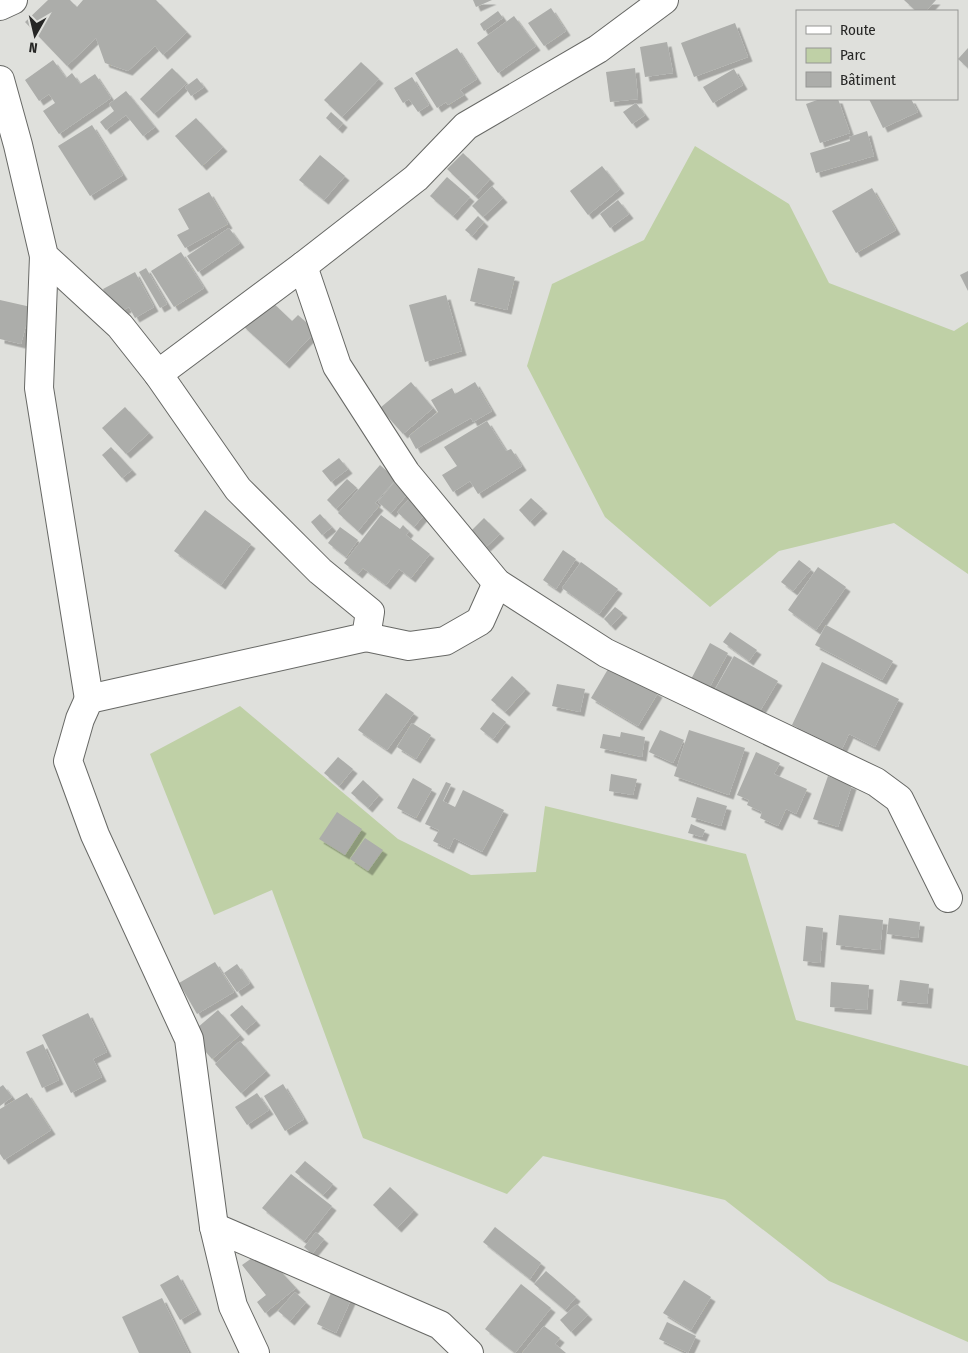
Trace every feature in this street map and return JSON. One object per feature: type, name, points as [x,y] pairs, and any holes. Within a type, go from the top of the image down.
[{"type":"street","points":[[0,6],[13,0]]},
{"type":"street","points":[[158,374],[303,266],[416,178],[466,126],[598,49],[664,0]]},
{"type":"street","points":[[0,80],[18,145],[44,256],[40,388],[89,699],[80,719],[68,761],[95,835],[189,1040],[214,1227],[233,1306],[255,1353]]},
{"type":"street","points":[[44,256],[120,326],[158,374],[238,489],[320,572],[370,612],[366,637]]},
{"type":"street","points":[[303,266],[337,366],[406,473],[497,583],[606,653],[876,782],[898,799],[948,898]]},
{"type":"street","points":[[89,699],[366,637],[409,646],[445,641],[480,621],[497,583]]},
{"type":"street","points":[[214,1227],[440,1325],[469,1353]]},
{"type":"green space","points":[[695,146],[789,204],[829,283],[954,331],[968,322],[968,574],[894,523],[779,551],[710,607],[605,517],[527,366],[552,284],[644,240]]},
{"type":"green space","points":[[240,706],[398,839],[471,875],[536,872],[545,806],[746,854],[796,1020],[968,1066],[968,1342],[829,1281],[725,1200],[543,1156],[507,1194],[363,1138],[272,890],[214,915],[150,754]]},
{"type":"building","points":[[48,0],[70,0],[77,7],[83,0],[156,0],[187,32],[163,55],[155,46],[128,71],[105,63],[96,38],[67,66],[25,22]]},
{"type":"building","points":[[473,0],[492,0],[476,7]]},
{"type":"building","points":[[904,0],[936,0],[927,10],[915,10]]},
{"type":"building","points":[[551,8],[566,31],[544,46],[528,23]]},
{"type":"building","points":[[498,11],[503,18],[484,31],[480,24]]},
{"type":"building","points":[[514,16],[536,46],[498,73],[477,43]]},
{"type":"building","points":[[735,23],[748,57],[694,77],[681,43]]},
{"type":"building","points":[[667,42],[673,73],[645,77],[640,47]]},
{"type":"building","points":[[457,48],[477,79],[460,90],[464,95],[448,105],[446,102],[437,108],[415,73]]},
{"type":"building","points":[[968,48],[968,68],[958,59]]},
{"type":"building","points":[[53,60],[66,78],[72,73],[80,84],[95,74],[111,98],[59,134],[43,111],[55,103],[49,94],[39,101],[25,80]]},
{"type":"building","points":[[361,62],[379,79],[342,117],[324,100]]},
{"type":"building","points":[[172,68],[187,83],[154,114],[140,99]]},
{"type":"building","points":[[635,68],[638,99],[610,102],[606,72]]},
{"type":"building","points":[[734,69],[743,85],[713,103],[703,87]]},
{"type":"building","points":[[412,77],[429,105],[418,112],[409,99],[403,103],[394,88]]},
{"type":"building","points":[[197,78],[204,87],[191,96],[185,87]]},
{"type":"building","points":[[126,91],[155,127],[143,136],[126,115],[106,130],[100,122],[114,111],[109,104]]},
{"type":"building","points":[[817,100],[838,100],[850,133],[820,143],[806,104]]},
{"type":"building","points":[[869,100],[912,100],[918,112],[883,128]]},
{"type":"building","points":[[636,103],[645,115],[632,124],[623,112]]},
{"type":"building","points":[[331,112],[343,123],[338,129],[326,118]]},
{"type":"building","points":[[196,118],[223,147],[202,166],[175,136]]},
{"type":"building","points":[[92,125],[123,175],[90,196],[58,146]]},
{"type":"building","points":[[867,131],[874,156],[816,173],[810,153],[850,141],[849,137]]},
{"type":"building","points":[[463,153],[490,179],[475,196],[447,169]]},
{"type":"building","points":[[320,155],[345,176],[324,200],[299,180]]},
{"type":"building","points":[[602,166],[620,189],[588,215],[570,191]]},
{"type":"building","points":[[447,177],[470,197],[453,216],[430,196]]},
{"type":"building","points":[[492,186],[503,198],[483,217],[472,206]]},
{"type":"building","points":[[872,188],[896,230],[856,253],[832,211]]},
{"type":"building","points":[[209,192],[228,224],[185,248],[177,235],[189,229],[178,209]]},
{"type":"building","points":[[618,200],[629,214],[610,228],[600,214]]},
{"type":"building","points":[[478,216],[484,222],[472,236],[465,230]]},
{"type":"building","points":[[229,228],[240,243],[198,272],[187,256]]},
{"type":"building","points":[[181,252],[204,288],[174,307],[151,271]]},
{"type":"building","points":[[146,268],[167,304],[160,308],[139,272]]},
{"type":"building","points":[[478,268],[515,277],[507,310],[470,301]]},
{"type":"building","points":[[968,271],[968,291],[960,275]]},
{"type":"building","points":[[135,272],[154,307],[135,318],[129,307],[116,314],[103,289]]},
{"type":"building","points":[[446,295],[462,351],[425,362],[409,305]]},
{"type":"building","points":[[0,300],[31,307],[21,344],[0,339]]},
{"type":"building","points":[[272,302],[292,321],[298,315],[316,331],[285,364],[242,325]]},
{"type":"building","points":[[411,382],[433,408],[403,434],[380,408]]},
{"type":"building","points":[[475,382],[492,411],[473,422],[471,418],[416,449],[409,436],[438,412],[431,400],[452,388],[455,394]]},
{"type":"building","points":[[125,407],[149,433],[126,454],[102,428]]},
{"type":"building","points":[[487,421],[506,451],[511,449],[522,466],[478,494],[470,481],[453,492],[442,475],[457,466],[444,447]]},
{"type":"building","points":[[111,447],[132,470],[122,478],[102,455]]},
{"type":"building","points":[[339,458],[348,469],[331,482],[322,471]]},
{"type":"building","points":[[380,465],[396,479],[375,503],[379,506],[358,531],[338,513]]},
{"type":"building","points":[[347,479],[357,488],[336,509],[327,500]]},
{"type":"building","points":[[397,479],[411,490],[391,513],[378,502]]},
{"type":"building","points":[[414,494],[430,508],[414,527],[397,512]]},
{"type":"building","points":[[531,498],[543,509],[530,522],[519,510]]},
{"type":"building","points":[[205,510],[251,544],[221,585],[174,551]]},
{"type":"building","points":[[320,514],[332,527],[322,535],[311,522]]},
{"type":"building","points":[[381,515],[400,529],[403,525],[409,531],[406,535],[430,554],[411,578],[399,569],[386,585],[363,568],[358,574],[344,563]]},
{"type":"building","points":[[484,518],[500,534],[486,547],[470,532]]},
{"type":"building","points":[[340,527],[358,540],[346,557],[328,543]]},
{"type":"building","points":[[563,550],[576,559],[556,589],[543,580]]},
{"type":"building","points":[[799,560],[811,569],[793,591],[781,582]]},
{"type":"building","points":[[581,562],[618,589],[599,614],[562,588]]},
{"type":"building","points":[[818,567],[846,587],[816,630],[788,610]]},
{"type":"building","points":[[615,607],[623,613],[611,626],[604,619]]},
{"type":"building","points":[[826,625],[893,661],[882,680],[815,645]]},
{"type":"building","points":[[730,632],[757,650],[749,661],[723,642]]},
{"type":"building","points":[[710,643],[728,653],[707,692],[689,683]]},
{"type":"building","points":[[734,656],[778,681],[757,716],[714,691]]},
{"type":"building","points":[[822,662],[899,699],[875,747],[849,734],[842,749],[792,725]]},
{"type":"building","points":[[611,664],[658,693],[638,726],[591,698]]},
{"type":"building","points":[[512,676],[526,689],[505,712],[491,700]]},
{"type":"building","points":[[557,684],[585,689],[580,712],[552,706]]},
{"type":"building","points":[[386,693],[414,713],[387,750],[358,730]]},
{"type":"building","points":[[493,712],[506,722],[493,739],[480,729]]},
{"type":"building","points":[[412,723],[431,735],[416,759],[397,747]]},
{"type":"building","points":[[660,730],[684,740],[673,763],[649,752]]},
{"type":"building","points":[[689,730],[745,748],[729,795],[674,776]]},
{"type":"building","points":[[621,732],[645,737],[642,757],[600,748],[603,734],[620,737]]},
{"type":"building","points":[[756,752],[780,763],[774,774],[807,789],[796,814],[786,809],[778,826],[760,818],[762,812],[747,805],[749,800],[737,795]]},
{"type":"building","points":[[338,757],[353,769],[339,786],[324,773]]},
{"type":"building","points":[[611,774],[637,779],[633,795],[609,791]]},
{"type":"building","points":[[828,776],[852,785],[838,827],[813,819]]},
{"type":"building","points":[[413,778],[432,789],[416,818],[397,808]]},
{"type":"building","points":[[363,780],[379,795],[368,808],[351,793]]},
{"type":"building","points":[[446,782],[451,784],[443,801],[455,807],[463,790],[504,810],[482,852],[454,838],[449,849],[433,841],[439,830],[425,824]]},
{"type":"building","points":[[697,797],[727,806],[721,826],[691,817]]},
{"type":"building","points":[[337,812],[362,829],[345,855],[319,839]]},
{"type":"building","points":[[691,824],[705,830],[702,837],[688,833]]},
{"type":"building","points":[[365,838],[383,850],[368,871],[350,859]]},
{"type":"building","points":[[839,915],[883,920],[880,950],[836,945]]},
{"type":"building","points":[[889,918],[920,922],[918,938],[887,934]]},
{"type":"building","points":[[806,926],[823,928],[820,963],[803,961]]},
{"type":"building","points":[[215,962],[234,992],[197,1014],[179,983]]},
{"type":"building","points":[[237,964],[250,983],[237,992],[224,973]]},
{"type":"building","points":[[900,980],[929,984],[927,1004],[897,1001]]},
{"type":"building","points":[[831,982],[869,985],[867,1010],[830,1007]]},
{"type":"building","points":[[242,1005],[256,1021],[244,1031],[230,1015]]},
{"type":"building","points":[[218,1010],[240,1035],[212,1059],[190,1034]]},
{"type":"building","points":[[88,1013],[107,1052],[93,1059],[102,1077],[71,1093],[42,1035]]},
{"type":"building","points":[[240,1041],[266,1071],[241,1093],[215,1064]]},
{"type":"building","points":[[43,1044],[59,1080],[42,1088],[26,1052]]},
{"type":"building","points":[[283,1084],[304,1119],[285,1131],[264,1096]]},
{"type":"building","points":[[3,1085],[12,1097],[0,1106],[0,1087]]},
{"type":"building","points":[[27,1093],[51,1130],[4,1160],[0,1154],[0,1109]]},
{"type":"building","points":[[257,1093],[269,1110],[247,1125],[235,1107]]},
{"type":"building","points":[[305,1161],[333,1184],[323,1195],[295,1172]]},
{"type":"building","points":[[291,1174],[332,1206],[304,1241],[262,1208]]},
{"type":"building","points":[[390,1187],[414,1210],[397,1228],[373,1205]]},
{"type":"building","points":[[495,1227],[541,1263],[530,1279],[483,1242]]},
{"type":"building","points":[[316,1232],[324,1239],[312,1254],[304,1247]]},
{"type":"building","points":[[262,1251],[296,1288],[265,1313],[257,1302],[266,1295],[242,1265]]},
{"type":"building","points":[[546,1271],[576,1297],[565,1310],[534,1284]]},
{"type":"building","points":[[178,1275],[197,1310],[180,1320],[160,1285]]},
{"type":"building","points":[[684,1280],[711,1297],[691,1330],[663,1313]]},
{"type":"building","points":[[335,1284],[354,1293],[336,1333],[317,1324]]},
{"type":"building","points":[[521,1284],[551,1308],[515,1353],[485,1329]]},
{"type":"building","points":[[295,1292],[306,1302],[290,1321],[278,1311]]},
{"type":"building","points":[[162,1298],[189,1353],[139,1353],[122,1317]]},
{"type":"building","points":[[577,1304],[588,1315],[571,1332],[560,1320]]},
{"type":"building","points":[[667,1322],[696,1336],[688,1353],[659,1339]]},
{"type":"building","points":[[544,1326],[560,1338],[555,1344],[566,1353],[522,1353]]}]
